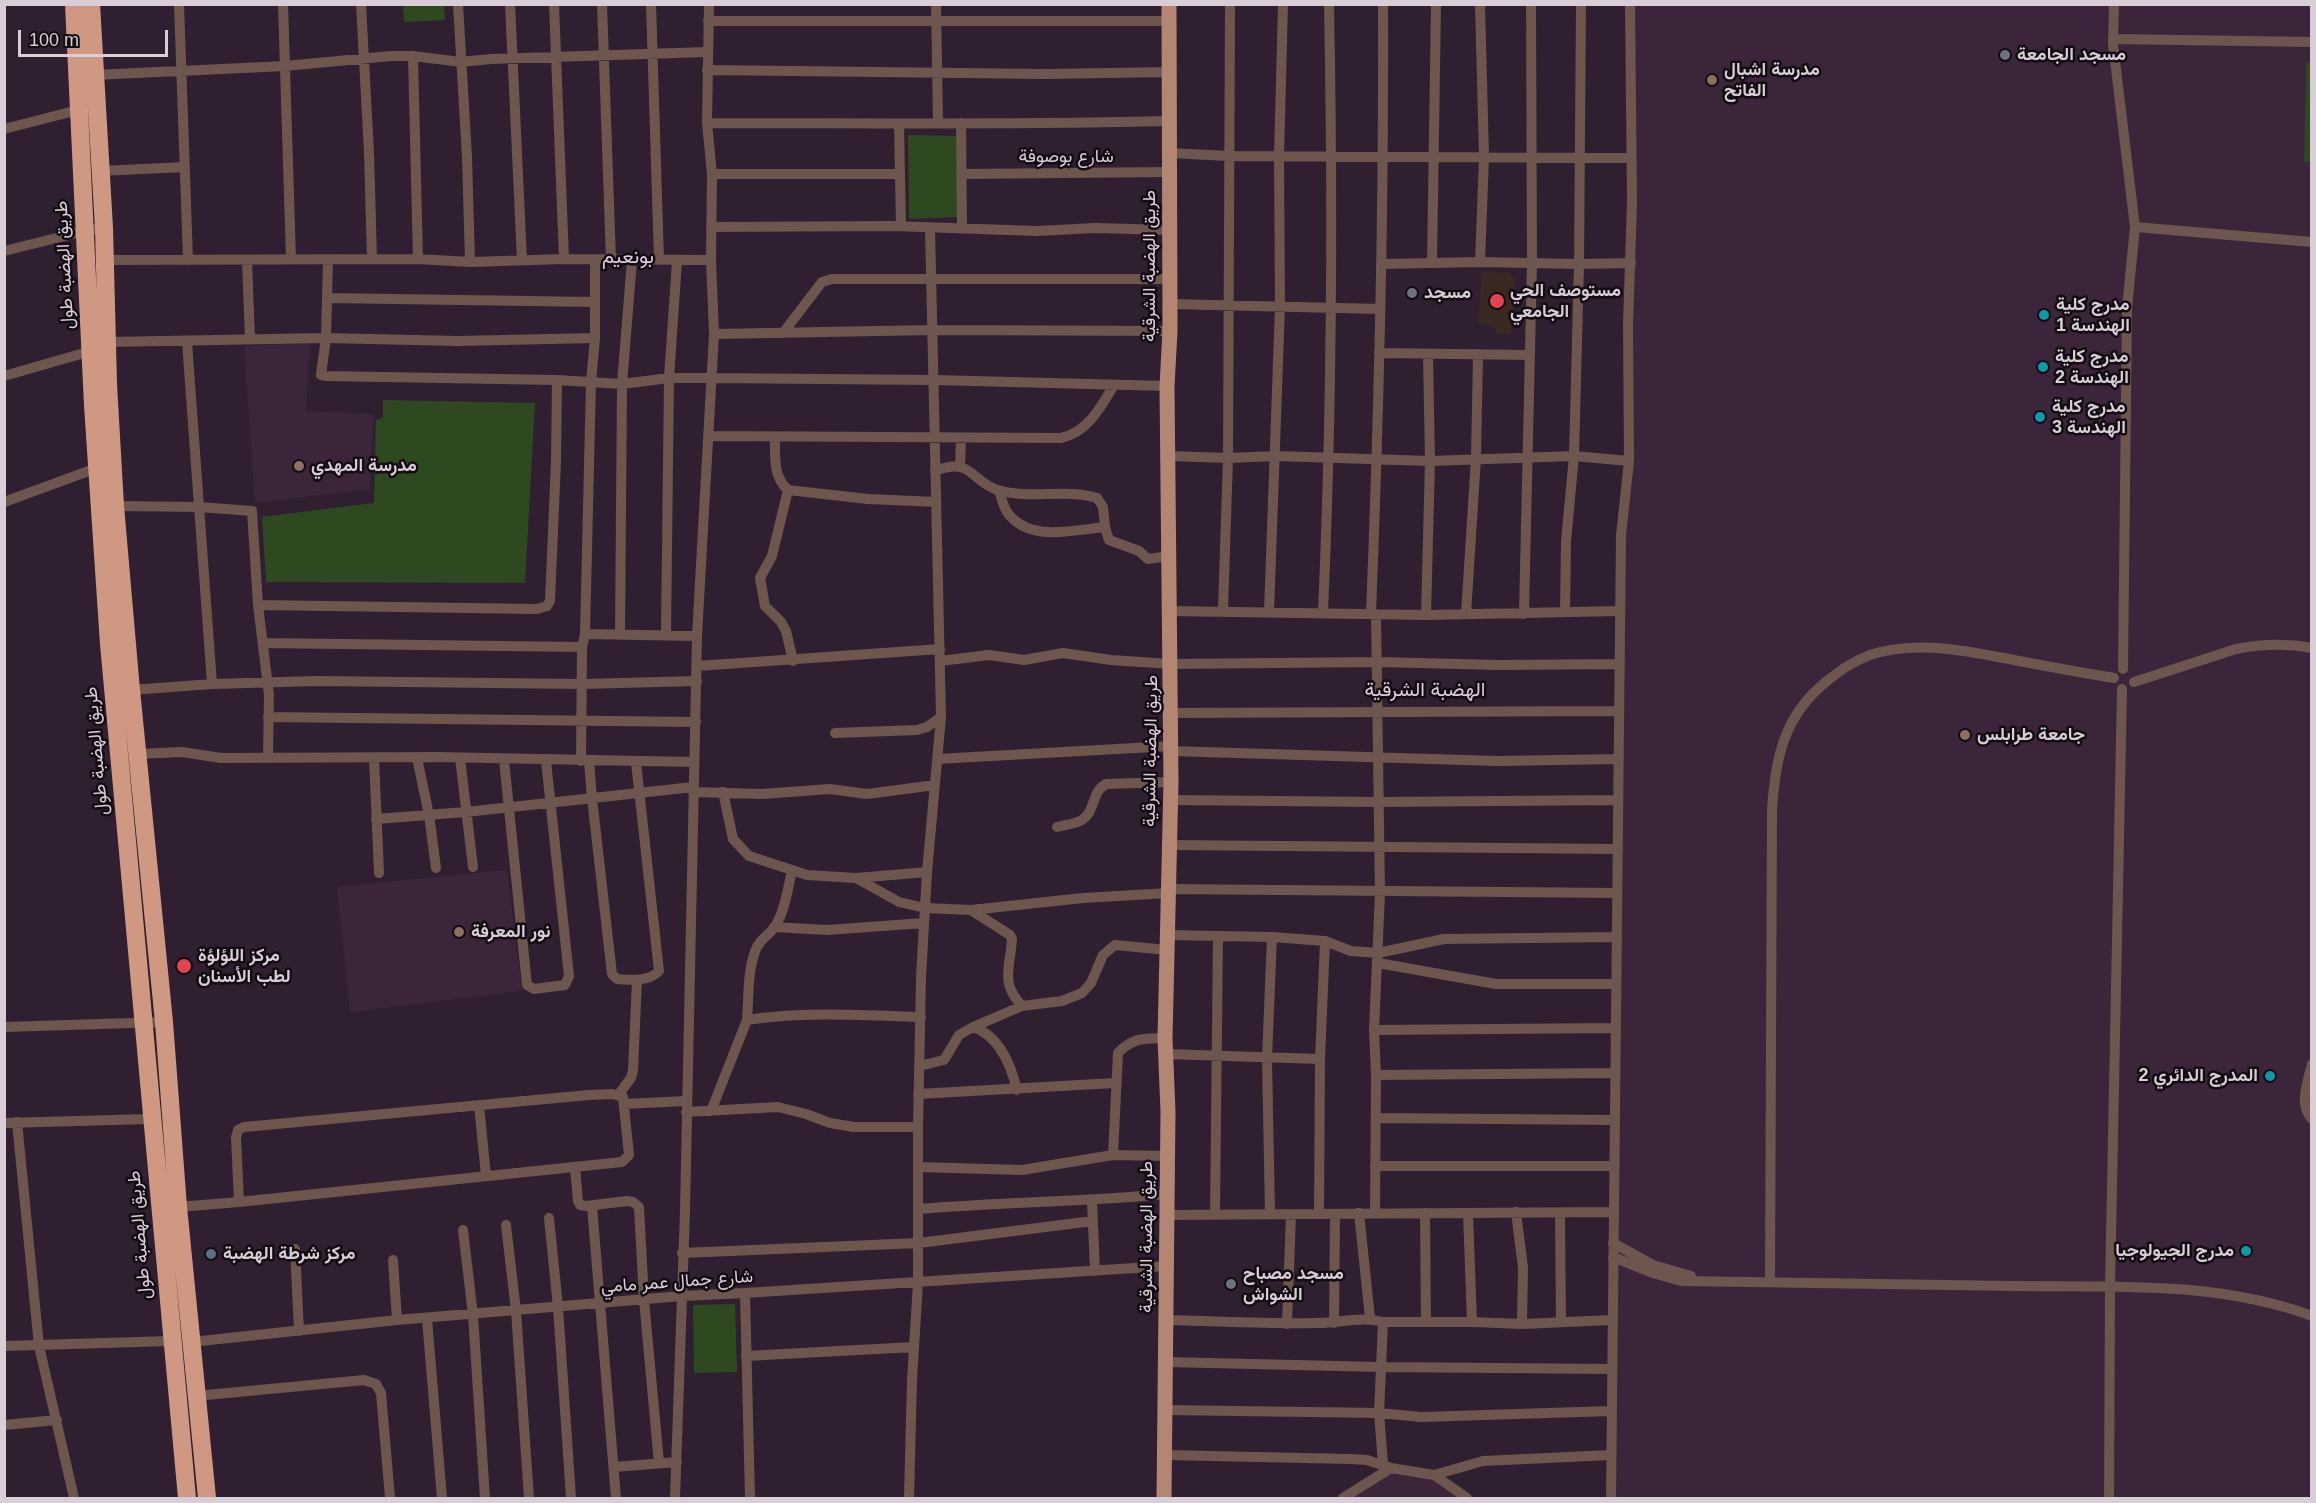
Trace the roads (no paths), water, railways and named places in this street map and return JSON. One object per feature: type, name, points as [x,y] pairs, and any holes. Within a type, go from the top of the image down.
[{"type":"highway","name":"طريق الهضبة طول","points":[[74,4],[97,468],[120,789],[186,1495]]},
{"type":"highway","points":[[91,4],[104,228],[107,342],[116,506],[131,690],[164,1022],[178,1208],[207,1494]]},
{"type":"main road","name":"طريق الهضبة الشرقية","points":[[1164,1498],[1167,1156],[1165,1038],[1171,782],[1167,386],[1170,332],[1169,4]]},
{"type":"street","points":[[179,4],[188,260]]},
{"type":"street","points":[[283,4],[291,260]]},
{"type":"street","points":[[361,4],[372,259]]},
{"type":"street","points":[[458,4],[467,157],[470,262]]},
{"type":"street","points":[[510,4],[522,260]]},
{"type":"street","points":[[554,4],[564,259]]},
{"type":"street","points":[[602,4],[611,260]]},
{"type":"street","points":[[651,4],[659,260]]},
{"type":"street","points":[[675,1498],[682,1296],[697,636],[714,334],[711,260],[712,174],[707,123],[709,4]]},
{"type":"street","points":[[936,4],[938,122]]},
{"type":"street","points":[[1223,610],[1228,458],[1230,4]]},
{"type":"street","points":[[1269,612],[1280,307],[1279,157],[1283,4]]},
{"type":"street","points":[[1323,612],[1330,458],[1332,157],[1329,4]]},
{"type":"street","points":[[1375,1213],[1374,1030],[1380,893],[1378,662],[1373,614],[1384,157],[1383,4]]},
{"type":"street","points":[[1432,263],[1436,4]]},
{"type":"street","points":[[1480,4],[1484,157],[1480,262]]},
{"type":"street","points":[[1524,614],[1532,263],[1531,4]]},
{"type":"street","points":[[1565,612],[1566,541],[1574,456],[1579,264],[1581,4]]},
{"type":"street","points":[[1611,1498],[1621,535],[1629,461],[1630,4]]},
{"type":"street","points":[[2114,4],[2113,39],[2135,227],[2127,308],[2123,669]]},
{"type":"street","points":[[708,21],[1169,21]]},
{"type":"street","points":[[2113,39],[2312,42]]},
{"type":"street","points":[[94,75],[285,66],[363,58],[413,56],[461,62],[707,52]]},
{"type":"street","points":[[413,56],[418,260]]},
{"type":"street","points":[[707,70],[938,74],[1171,72]]},
{"type":"street","points":[[4,129],[78,110]]},
{"type":"street","points":[[707,123],[1063,124],[1169,121]]},
{"type":"street","points":[[961,123],[962,229]]},
{"type":"street","points":[[899,124],[901,226]]},
{"type":"street","points":[[1170,153],[1279,157],[1631,158]]},
{"type":"street","points":[[100,171],[185,167]]},
{"type":"street","name":"شارع بوصوفة","points":[[963,174],[1170,172]]},
{"type":"street","points":[[712,174],[899,174]]},
{"type":"street","points":[[711,227],[901,226],[1036,231],[1104,228],[1170,230]]},
{"type":"street","points":[[2135,227],[2312,242]]},
{"type":"street","points":[[4,250],[104,228]]},
{"type":"street","points":[[909,1498],[918,1282],[918,1094],[924,923],[941,717],[930,228]]},
{"type":"street","points":[[105,260],[372,259],[470,262],[564,259],[711,260]]},
{"type":"street","points":[[248,260],[250,340]]},
{"type":"street","points":[[328,260],[326,338],[321,375],[325,376],[557,380],[622,384],[669,378],[710,378],[934,380],[1167,386]]},
{"type":"street","points":[[595,260],[595,338],[591,382],[585,634],[582,647],[582,721],[612,974],[617,979],[637,980],[657,975],[659,971],[636,762]]},
{"type":"street","points":[[620,635],[622,384],[632,260]]},
{"type":"street","points":[[666,636],[669,378],[677,261]]},
{"type":"street","points":[[1381,264],[1631,263]]},
{"type":"street","points":[[783,333],[815,290],[827,280],[1170,279]]},
{"type":"street","points":[[328,298],[595,302]]},
{"type":"street","points":[[1170,304],[1380,309]]},
{"type":"street","points":[[714,334],[933,330],[1170,332]]},
{"type":"street","points":[[107,342],[326,338],[458,341],[595,338]]},
{"type":"street","points":[[188,342],[200,507],[203,585],[212,684]]},
{"type":"street","points":[[4,376],[91,351]]},
{"type":"street","points":[[1379,354],[1530,355]]},
{"type":"street","points":[[1426,615],[1430,461],[1428,354]]},
{"type":"street","points":[[1466,614],[1476,458],[1478,354]]},
{"type":"street","points":[[258,606],[537,609],[547,606],[550,601],[556,473],[557,380]]},
{"type":"street","points":[[708,436],[1044,439],[1070,436],[1094,417],[1114,384]]},
{"type":"street","points":[[775,438],[775,462],[780,481],[788,490],[868,499],[936,502]]},
{"type":"street","points":[[960,466],[961,439]]},
{"type":"street","points":[[1168,456],[1228,458],[1275,456],[1430,461],[1574,456],[1629,461]]},
{"type":"street","points":[[935,471],[945,467],[960,466],[999,490],[1081,494],[1097,498],[1103,507],[1107,538],[1111,543],[1139,551],[1147,559],[1169,556]]},
{"type":"street","points":[[4,502],[97,468]]},
{"type":"street","points":[[788,490],[772,556],[760,578],[765,606],[781,622],[786,631],[792,661]]},
{"type":"street","points":[[999,490],[1006,511],[1019,525],[1032,531],[1048,532],[1105,527]]},
{"type":"street","points":[[116,506],[200,507],[252,511],[258,606],[267,682],[268,758]]},
{"type":"street","points":[[1169,610],[1426,615],[1620,610]]},
{"type":"street","points":[[585,634],[697,636]]},
{"type":"street","points":[[263,643],[582,647]]},
{"type":"street","points":[[2123,669],[2118,671],[2114,678],[2116,685],[2122,689],[2130,687],[2134,682],[2245,647],[2273,645],[2311,647]]},
{"type":"street","points":[[1770,1282],[1772,811],[1777,759],[1791,721],[1821,686],[1846,665],[1870,655],[1891,650],[1933,648],[2114,678]]},
{"type":"street","points":[[697,666],[940,655],[989,655],[1024,660],[1063,653],[1111,660],[1171,664],[1378,662],[1499,665],[1620,664]]},
{"type":"street","points":[[2123,669],[2133,674],[2134,682]]},
{"type":"street","points":[[131,690],[267,682],[582,684],[697,681]]},
{"type":"street","points":[[2109,1498],[2110,1287],[2122,689]]},
{"type":"street","points":[[1170,713],[1619,711]]},
{"type":"street","points":[[268,717],[696,722]]},
{"type":"street","points":[[835,733],[917,730],[927,727],[941,717]]},
{"type":"street","points":[[937,759],[1171,748],[1497,761],[1619,759]]},
{"type":"street","points":[[137,754],[182,752],[221,758],[460,758],[694,762]]},
{"type":"street","points":[[374,758],[379,873]]},
{"type":"street","points":[[417,758],[429,815],[436,868]]},
{"type":"street","points":[[460,758],[473,867]]},
{"type":"street","points":[[504,760],[527,985],[534,989],[565,985],[569,976],[546,761]]},
{"type":"street","points":[[1057,826],[1081,820],[1089,814],[1098,790],[1106,784],[1171,782]]},
{"type":"street","points":[[376,819],[693,789],[762,794],[830,789],[867,794],[934,785]]},
{"type":"street","points":[[723,792],[733,840],[749,856],[807,875],[856,878],[927,872]]},
{"type":"street","points":[[1170,800],[1379,802],[1618,800]]},
{"type":"street","points":[[1169,845],[1618,849]]},
{"type":"street","points":[[711,1111],[747,1020],[754,956],[760,940],[774,927],[782,911],[792,870]]},
{"type":"street","points":[[856,878],[899,902],[925,908],[982,911],[1017,904],[1169,891],[1617,893]]},
{"type":"street","points":[[971,910],[1010,935],[1012,939],[1008,986],[1011,994],[1022,1006]]},
{"type":"street","points":[[774,927],[826,930],[924,923]]},
{"type":"street","points":[[1215,1215],[1218,936]]},
{"type":"street","points":[[919,1066],[944,1060],[959,1035],[974,1027],[1022,1006],[1062,1000],[1082,993],[1090,983],[1103,954],[1115,945],[1218,936],[1325,940],[1351,951],[1378,958],[1496,984],[1616,984]]},
{"type":"street","points":[[1270,1215],[1267,1059],[1272,937]]},
{"type":"street","points":[[1378,958],[1444,939],[1617,937]]},
{"type":"street","points":[[1319,1213],[1320,1059],[1325,940]]},
{"type":"street","points":[[178,1208],[622,1162],[629,1155],[621,1099],[633,1070],[637,980]]},
{"type":"street","points":[[747,1020],[772,1016],[845,1014],[921,1017]]},
{"type":"street","points":[[4,1027],[164,1022]]},
{"type":"street","points":[[974,1027],[983,1030],[1005,1053],[1010,1062],[1017,1090]]},
{"type":"street","points":[[1374,1030],[1616,1028]]},
{"type":"street","points":[[1113,1155],[1118,1053],[1127,1043],[1134,1040],[1165,1038]]},
{"type":"street","points":[[1166,1054],[1320,1059]]},
{"type":"street","points":[[2312,1064],[2304,1098],[2306,1113],[2312,1119]]},
{"type":"street","points":[[1376,1075],[1615,1073]]},
{"type":"street","points":[[918,1094],[1115,1083]]},
{"type":"street","points":[[239,1202],[236,1137],[238,1131],[244,1127],[479,1105],[621,1099],[711,1111],[778,1107],[830,1123],[854,1127],[918,1126]]},
{"type":"street","points":[[479,1105],[486,1176]]},
{"type":"street","points":[[1376,1118],[1615,1120]]},
{"type":"street","points":[[4,1122],[150,1119]]},
{"type":"street","points":[[17,1122],[39,1346],[74,1498]]},
{"type":"street","points":[[918,1167],[1022,1170],[1113,1155],[1167,1156]]},
{"type":"street","points":[[1375,1166],[1614,1166]]},
{"type":"street","points":[[575,1167],[580,1205],[592,1206],[627,1201],[639,1207],[644,1300],[659,1464]]},
{"type":"street","points":[[919,1209],[1008,1202],[1092,1201],[1166,1194]]},
{"type":"street","points":[[1092,1201],[1095,1271]]},
{"type":"street","points":[[592,1206],[616,1498]]},
{"type":"street","points":[[1516,1212],[1523,1268],[1522,1324]]},
{"type":"street","points":[[1166,1215],[1614,1212]]},
{"type":"street","points":[[1359,1213],[1370,1318]]},
{"type":"street","points":[[1425,1213],[1426,1322]]},
{"type":"street","points":[[1468,1213],[1472,1322]]},
{"type":"street","points":[[1560,1213],[1561,1321]]},
{"type":"street","points":[[1287,1324],[1291,1214]]},
{"type":"street","points":[[1334,1323],[1335,1214]]},
{"type":"street","points":[[549,1218],[558,1307],[571,1498]]},
{"type":"street","points":[[682,1252],[919,1243],[1093,1221]]},
{"type":"street","points":[[506,1225],[516,1311],[529,1498]]},
{"type":"street","points":[[462,1230],[473,1315],[485,1498]]},
{"type":"street","points":[[1613,1243],[1653,1265],[1712,1281]]},
{"type":"street","points":[[295,1249],[299,1331]]},
{"type":"street","points":[[1613,1257],[1681,1281],[2197,1290],[2274,1304],[2312,1316]]},
{"type":"street","points":[[393,1260],[397,1320]]},
{"type":"street","name":"شارع جمال عمر مامي","points":[[191,1342],[397,1320],[682,1296],[1166,1266]]},
{"type":"street","points":[[745,1293],[750,1498]]},
{"type":"street","points":[[1166,1320],[1287,1324],[1334,1323],[1370,1318],[1383,1322],[1522,1324],[1612,1320]]},
{"type":"street","points":[[427,1319],[442,1498]]},
{"type":"street","points":[[1383,1322],[1378,1413],[1387,1466]]},
{"type":"street","points":[[4,1346],[171,1341]]},
{"type":"street","points":[[746,1356],[914,1347]]},
{"type":"street","points":[[1166,1362],[1612,1369]]},
{"type":"street","points":[[196,1396],[364,1380],[376,1384],[381,1393],[390,1498]]},
{"type":"street","points":[[1166,1410],[1378,1413],[1420,1417],[1612,1411]]},
{"type":"street","points":[[4,1425],[57,1420]]},
{"type":"street","points":[[1165,1455],[1350,1459],[1434,1475],[1467,1498]]},
{"type":"street","points":[[1434,1475],[1483,1461],[1611,1455]]},
{"type":"street","points":[[614,1467],[677,1462]]},
{"type":"street","points":[[1343,1498],[1387,1466]]},
{"type":"place","name":"مسجد الجامعة","points":[[2005,55]]},
{"type":"place","name":"مدرسة اشبال الفاتح","points":[[1712,80]]},
{"type":"place","name":"مسجد","points":[[1412,293]]},
{"type":"place","name":"مستوصف الحي الجامعي","points":[[1497,301]]},
{"type":"place","name":"مدرج كلية الهندسة 1","points":[[2044,315]]},
{"type":"place","name":"مدرج كلية الهندسة 2","points":[[2043,367]]},
{"type":"place","name":"مدرج كلية الهندسة 3","points":[[2040,417]]},
{"type":"place","name":"مدرسة المهدي","points":[[299,466]]},
{"type":"place","name":"جامعة طرابلس","points":[[1965,735]]},
{"type":"place","name":"نور المعرفة","points":[[459,932]]},
{"type":"place","name":"مركز اللؤلؤة لطب الأسنان","points":[[184,966]]},
{"type":"place","name":"المدرج الدائري 2","points":[[2270,1076]]},
{"type":"place","name":"مدرج الجيولوجيا","points":[[2246,1251]]},
{"type":"place","name":"مركز شرطة الهضبة","points":[[211,1254]]},
{"type":"place","name":"مسجد مصباح الشواش","points":[[1231,1284]]},
{"type":"district","name":"بونعيم","points":[[628,257]]},
{"type":"district","name":"الهضبة الشرقية","points":[[1425,690]]}]
